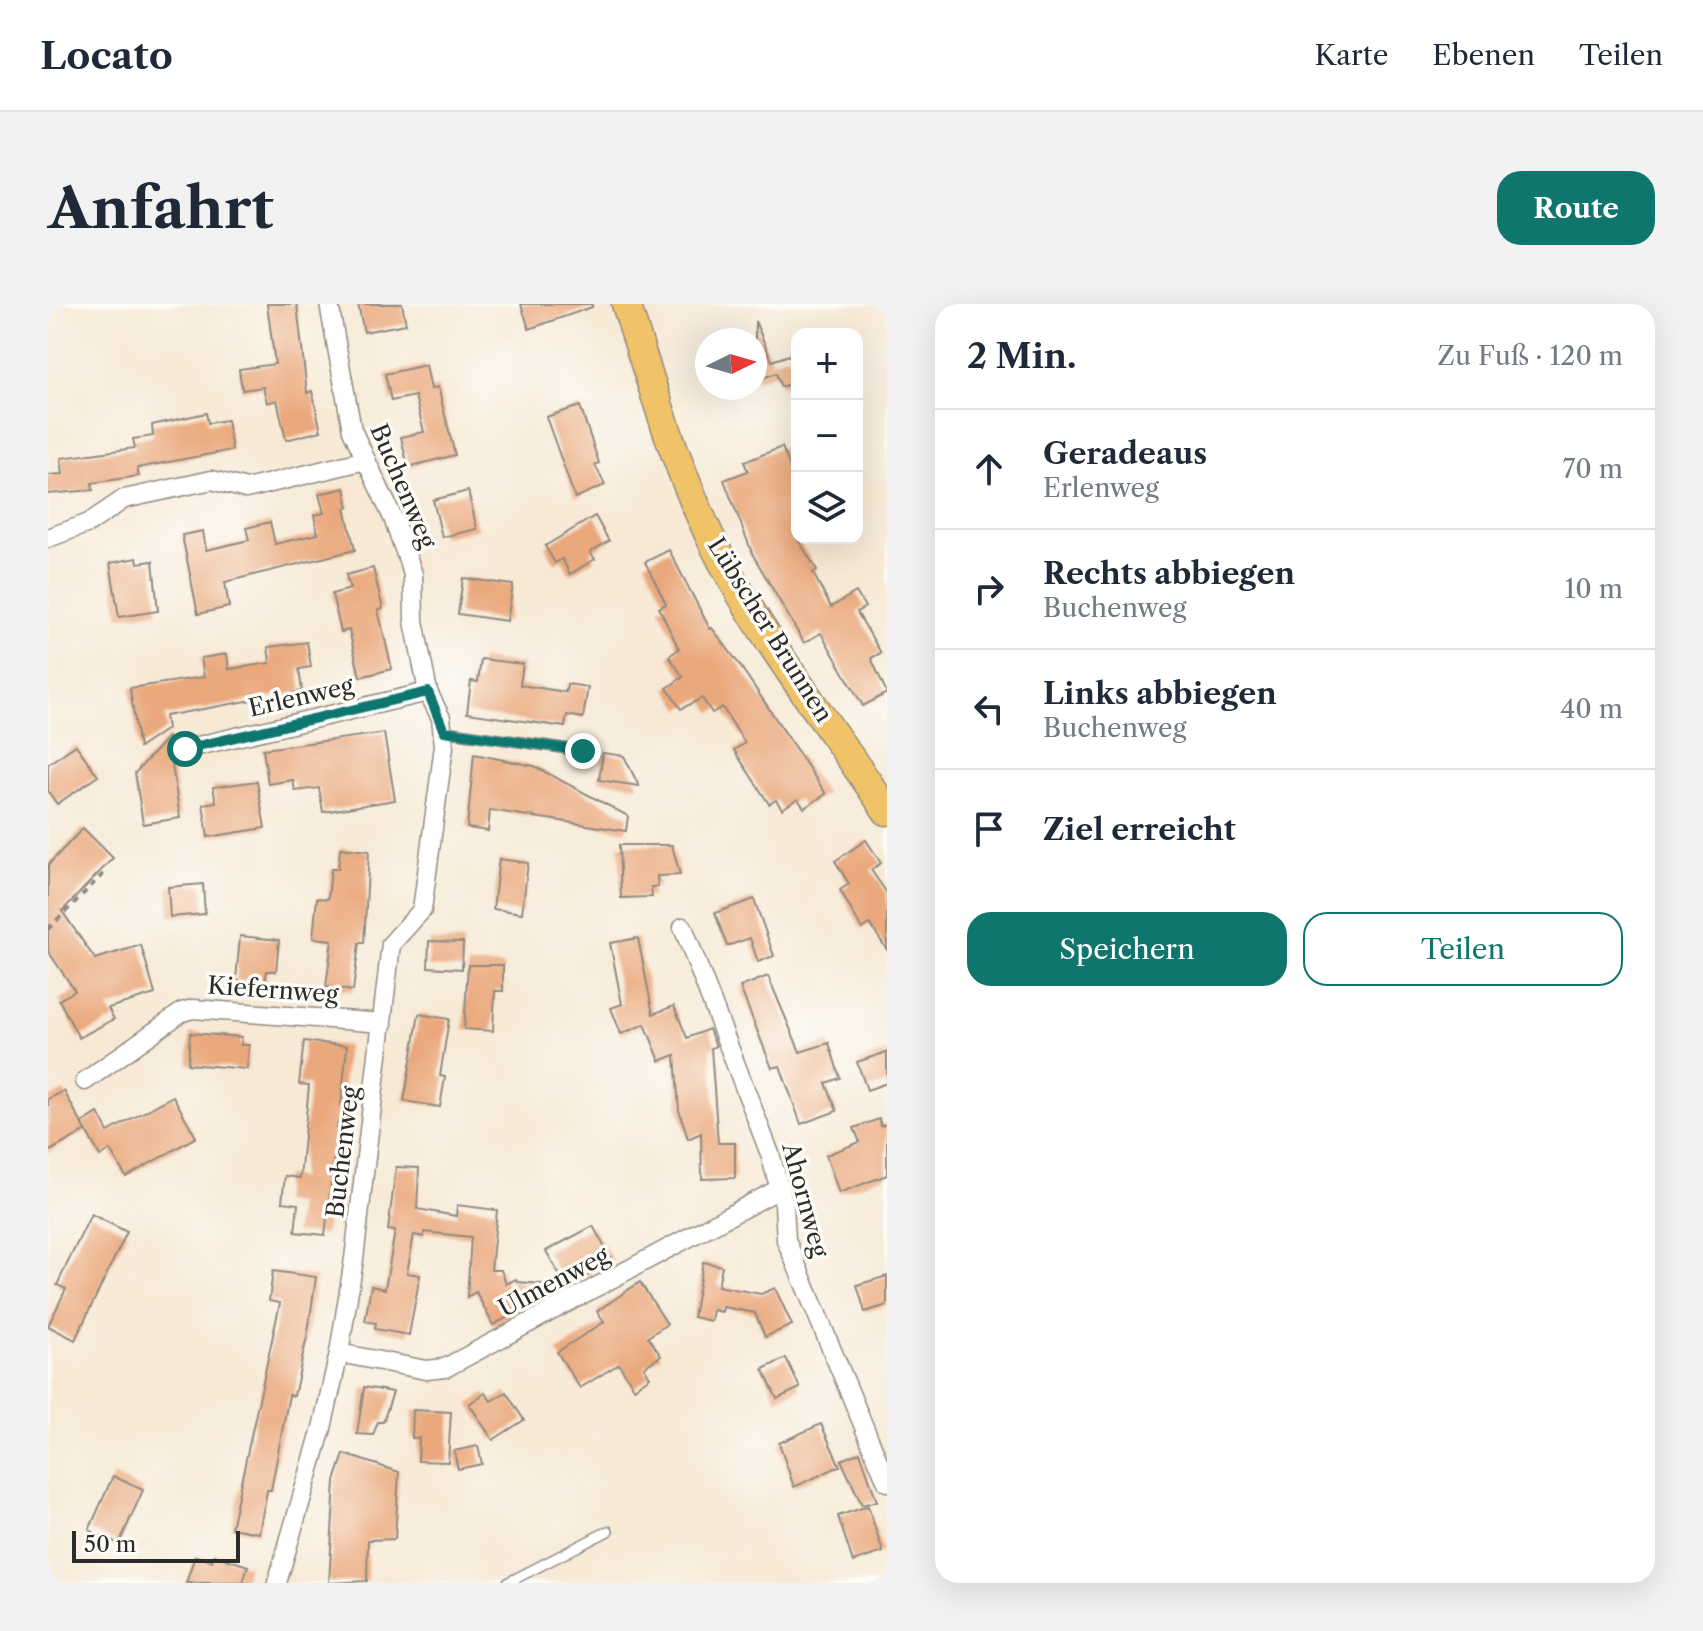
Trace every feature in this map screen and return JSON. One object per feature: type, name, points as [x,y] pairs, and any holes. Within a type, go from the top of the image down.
[{"type":"main road","name":"Lübscher Brunnen","points":[[626,304],[675,454],[714,545],[746,601],[887,811]]},
{"type":"street","name":"Buchenweg","points":[[277,1583],[319,1442],[339,1353],[391,944],[422,910],[443,766],[444,731],[428,692],[414,621],[413,574],[393,518],[352,430],[329,304]]},
{"type":"street","points":[[48,538],[89,523],[124,499],[212,480],[246,489],[366,460]]},
{"type":"street","name":"Erlenweg","points":[[185,749],[428,692]]},
{"type":"street","name":"Ahornweg","points":[[683,927],[781,1188],[786,1240],[887,1482]]},
{"type":"street","name":"Kiefernweg","points":[[85,1081],[182,1012],[193,1009],[383,1023]]},
{"type":"street","name":"Ulmenweg","points":[[339,1353],[426,1370],[445,1368],[781,1188]]},
{"type":"lane","points":[[444,731],[583,751]]},
{"type":"lane","points":[[507,1583],[608,1531]]},
{"type":"path","points":[[48,929],[107,870]]},
{"type":"building","points":[[267,304],[297,304],[307,393],[312,391],[321,431],[286,440],[277,400],[267,403],[263,387],[242,390],[239,369],[275,364]]},
{"type":"building","points":[[358,304],[402,304],[406,324],[364,332]]},
{"type":"building","points":[[521,304],[592,304],[592,307],[529,329]]},
{"type":"building","points":[[767,349],[772,361],[789,355],[791,359],[791,383],[781,387],[776,373],[767,376]]},
{"type":"building","points":[[426,365],[431,389],[438,387],[455,455],[408,467],[401,437],[424,432],[415,396],[391,401],[385,374]]},
{"type":"building","points":[[580,406],[599,463],[595,465],[605,485],[575,498],[546,417]]},
{"type":"building","points":[[206,413],[208,423],[227,420],[232,450],[137,468],[139,476],[92,483],[93,490],[48,494],[48,475],[63,474],[61,458],[135,448],[133,439],[153,436],[152,425]]},
{"type":"building","points":[[782,447],[791,469],[791,544],[801,544],[817,570],[813,573],[831,607],[856,592],[865,607],[857,612],[881,653],[871,658],[887,693],[863,706],[821,633],[804,643],[753,555],[724,480],[748,471],[744,462]]},
{"type":"building","points":[[345,488],[349,507],[345,508],[355,550],[225,582],[229,607],[198,614],[182,535],[203,531],[206,550],[249,540],[246,528],[270,522],[275,544],[318,534],[314,515],[324,513],[319,494]]},
{"type":"building","points":[[468,491],[477,529],[442,537],[433,500]]},
{"type":"building","points":[[595,516],[609,541],[590,552],[595,559],[570,574],[562,559],[555,563],[545,546]]},
{"type":"building","points":[[669,550],[710,629],[739,664],[826,794],[804,808],[798,799],[782,809],[776,800],[769,804],[734,750],[745,743],[722,707],[712,713],[702,698],[681,709],[667,688],[683,677],[669,656],[679,649],[659,608],[666,604],[645,562]]},
{"type":"building","points":[[137,558],[138,563],[153,561],[158,611],[119,617],[110,563]]},
{"type":"building","points":[[373,568],[383,609],[378,610],[392,669],[360,677],[349,630],[341,632],[332,594],[350,589],[346,575]]},
{"type":"building","points":[[463,578],[513,585],[507,621],[458,614]]},
{"type":"building","points":[[307,642],[311,667],[299,669],[302,691],[165,716],[167,729],[139,748],[130,688],[204,677],[201,658],[227,654],[229,669],[270,663],[268,647]]},
{"type":"building","points":[[481,659],[523,664],[520,685],[566,692],[567,684],[588,687],[583,718],[567,715],[565,727],[467,713],[471,681],[478,682]]},
{"type":"building","points":[[384,733],[395,800],[323,812],[319,788],[295,791],[293,780],[268,784],[263,749]]},
{"type":"building","points":[[168,737],[180,818],[143,824],[135,773]]},
{"type":"building","points":[[76,745],[98,776],[57,804],[48,791],[48,764]]},
{"type":"building","points":[[603,753],[624,756],[639,786],[599,780]]},
{"type":"building","points":[[474,754],[534,766],[628,816],[626,831],[490,810],[488,831],[467,828]]},
{"type":"building","points":[[257,781],[265,828],[208,837],[203,804],[216,802],[213,787]]},
{"type":"building","points":[[83,828],[113,858],[62,911],[95,959],[141,945],[155,994],[108,1008],[114,1019],[79,1038],[59,1000],[75,991],[48,951],[48,865]]},
{"type":"building","points":[[866,840],[881,863],[871,870],[887,893],[887,950],[870,924],[862,929],[840,890],[849,884],[835,861]]},
{"type":"building","points":[[619,845],[672,845],[680,875],[657,876],[658,887],[651,887],[652,897],[621,898]]},
{"type":"building","points":[[340,848],[369,851],[364,943],[359,943],[353,991],[326,987],[332,940],[313,938],[317,898],[328,899],[331,869],[338,869]]},
{"type":"building","points":[[499,859],[528,863],[522,913],[493,909]]},
{"type":"building","points":[[203,884],[205,914],[170,917],[168,887]]},
{"type":"building","points":[[754,899],[774,956],[758,962],[750,938],[727,946],[715,913]]},
{"type":"building","points":[[240,936],[279,940],[276,971],[267,971],[265,983],[236,980]]},
{"type":"building","points":[[638,938],[653,1014],[674,1006],[687,1038],[709,1029],[716,1046],[711,1048],[718,1143],[735,1143],[735,1178],[702,1179],[701,1133],[688,1139],[679,1110],[675,1055],[660,1061],[645,1024],[621,1034],[611,1008],[622,1004],[610,943]]},
{"type":"building","points":[[429,941],[463,942],[462,969],[428,967]]},
{"type":"building","points":[[468,965],[503,965],[503,991],[495,991],[493,1031],[464,1029]]},
{"type":"building","points":[[768,976],[800,1052],[829,1043],[840,1078],[826,1083],[837,1111],[801,1124],[780,1066],[772,1068],[740,987]]},
{"type":"building","points":[[419,1014],[449,1019],[440,1076],[445,1077],[440,1107],[404,1101]]},
{"type":"building","points":[[190,1033],[242,1037],[241,1045],[249,1045],[247,1069],[188,1064]]},
{"type":"building","points":[[304,1041],[347,1046],[341,1105],[351,1106],[350,1124],[338,1122],[325,1235],[295,1232],[298,1204],[282,1202],[285,1176],[300,1178],[309,1085],[299,1084]]},
{"type":"building","points":[[887,1052],[887,1083],[867,1090],[857,1062]]},
{"type":"building","points":[[64,1091],[86,1131],[48,1152],[48,1099]]},
{"type":"building","points":[[173,1096],[196,1137],[126,1177],[110,1150],[100,1156],[82,1123],[98,1113],[108,1132]]},
{"type":"building","points":[[879,1119],[881,1126],[887,1124],[887,1175],[839,1193],[826,1155],[860,1142],[854,1128]]},
{"type":"building","points":[[396,1167],[419,1168],[417,1209],[456,1216],[457,1205],[497,1210],[491,1270],[501,1270],[506,1284],[516,1279],[518,1282],[566,1286],[546,1251],[593,1226],[613,1262],[493,1325],[476,1292],[467,1297],[471,1237],[424,1232],[424,1237],[414,1235],[407,1273],[420,1275],[409,1335],[375,1329],[376,1323],[365,1321],[371,1286],[385,1289],[395,1231],[388,1230]]},
{"type":"building","points":[[91,1214],[127,1232],[75,1340],[48,1326],[66,1289],[57,1285]]},
{"type":"building","points":[[703,1262],[722,1266],[718,1286],[761,1294],[775,1288],[792,1325],[765,1337],[755,1313],[723,1307],[722,1312],[713,1310],[711,1321],[693,1317]]},
{"type":"building","points":[[273,1271],[316,1277],[294,1396],[289,1395],[271,1490],[267,1490],[259,1533],[231,1528],[280,1303],[269,1301]]},
{"type":"building","points":[[887,1276],[887,1305],[865,1312],[857,1285]]},
{"type":"building","points":[[640,1282],[667,1324],[648,1337],[661,1356],[644,1367],[650,1377],[634,1388],[619,1364],[580,1388],[557,1352],[604,1322],[597,1311]]},
{"type":"building","points":[[786,1358],[800,1388],[777,1399],[763,1369]]},
{"type":"building","points":[[364,1387],[393,1392],[383,1422],[378,1422],[373,1435],[357,1434]]},
{"type":"building","points":[[506,1392],[524,1420],[493,1440],[469,1404],[485,1393],[491,1401]]},
{"type":"building","points":[[413,1410],[451,1412],[448,1462],[418,1461],[419,1438],[412,1438]]},
{"type":"building","points":[[821,1424],[840,1466],[794,1487],[779,1443]]},
{"type":"building","points":[[478,1446],[482,1464],[458,1469],[454,1451]]},
{"type":"building","points":[[860,1452],[877,1501],[862,1505],[841,1460]]},
{"type":"building","points":[[344,1454],[399,1472],[395,1539],[368,1540],[367,1581],[329,1583],[335,1481]]},
{"type":"building","points":[[113,1476],[143,1490],[119,1544],[89,1530]]},
{"type":"building","points":[[868,1506],[883,1552],[853,1562],[838,1516]]},
{"type":"building","points":[[214,1555],[248,1566],[243,1583],[186,1583],[195,1556],[212,1561]]},
{"type":"route","points":[[185,749],[428,692],[444,731],[583,751]]}]
